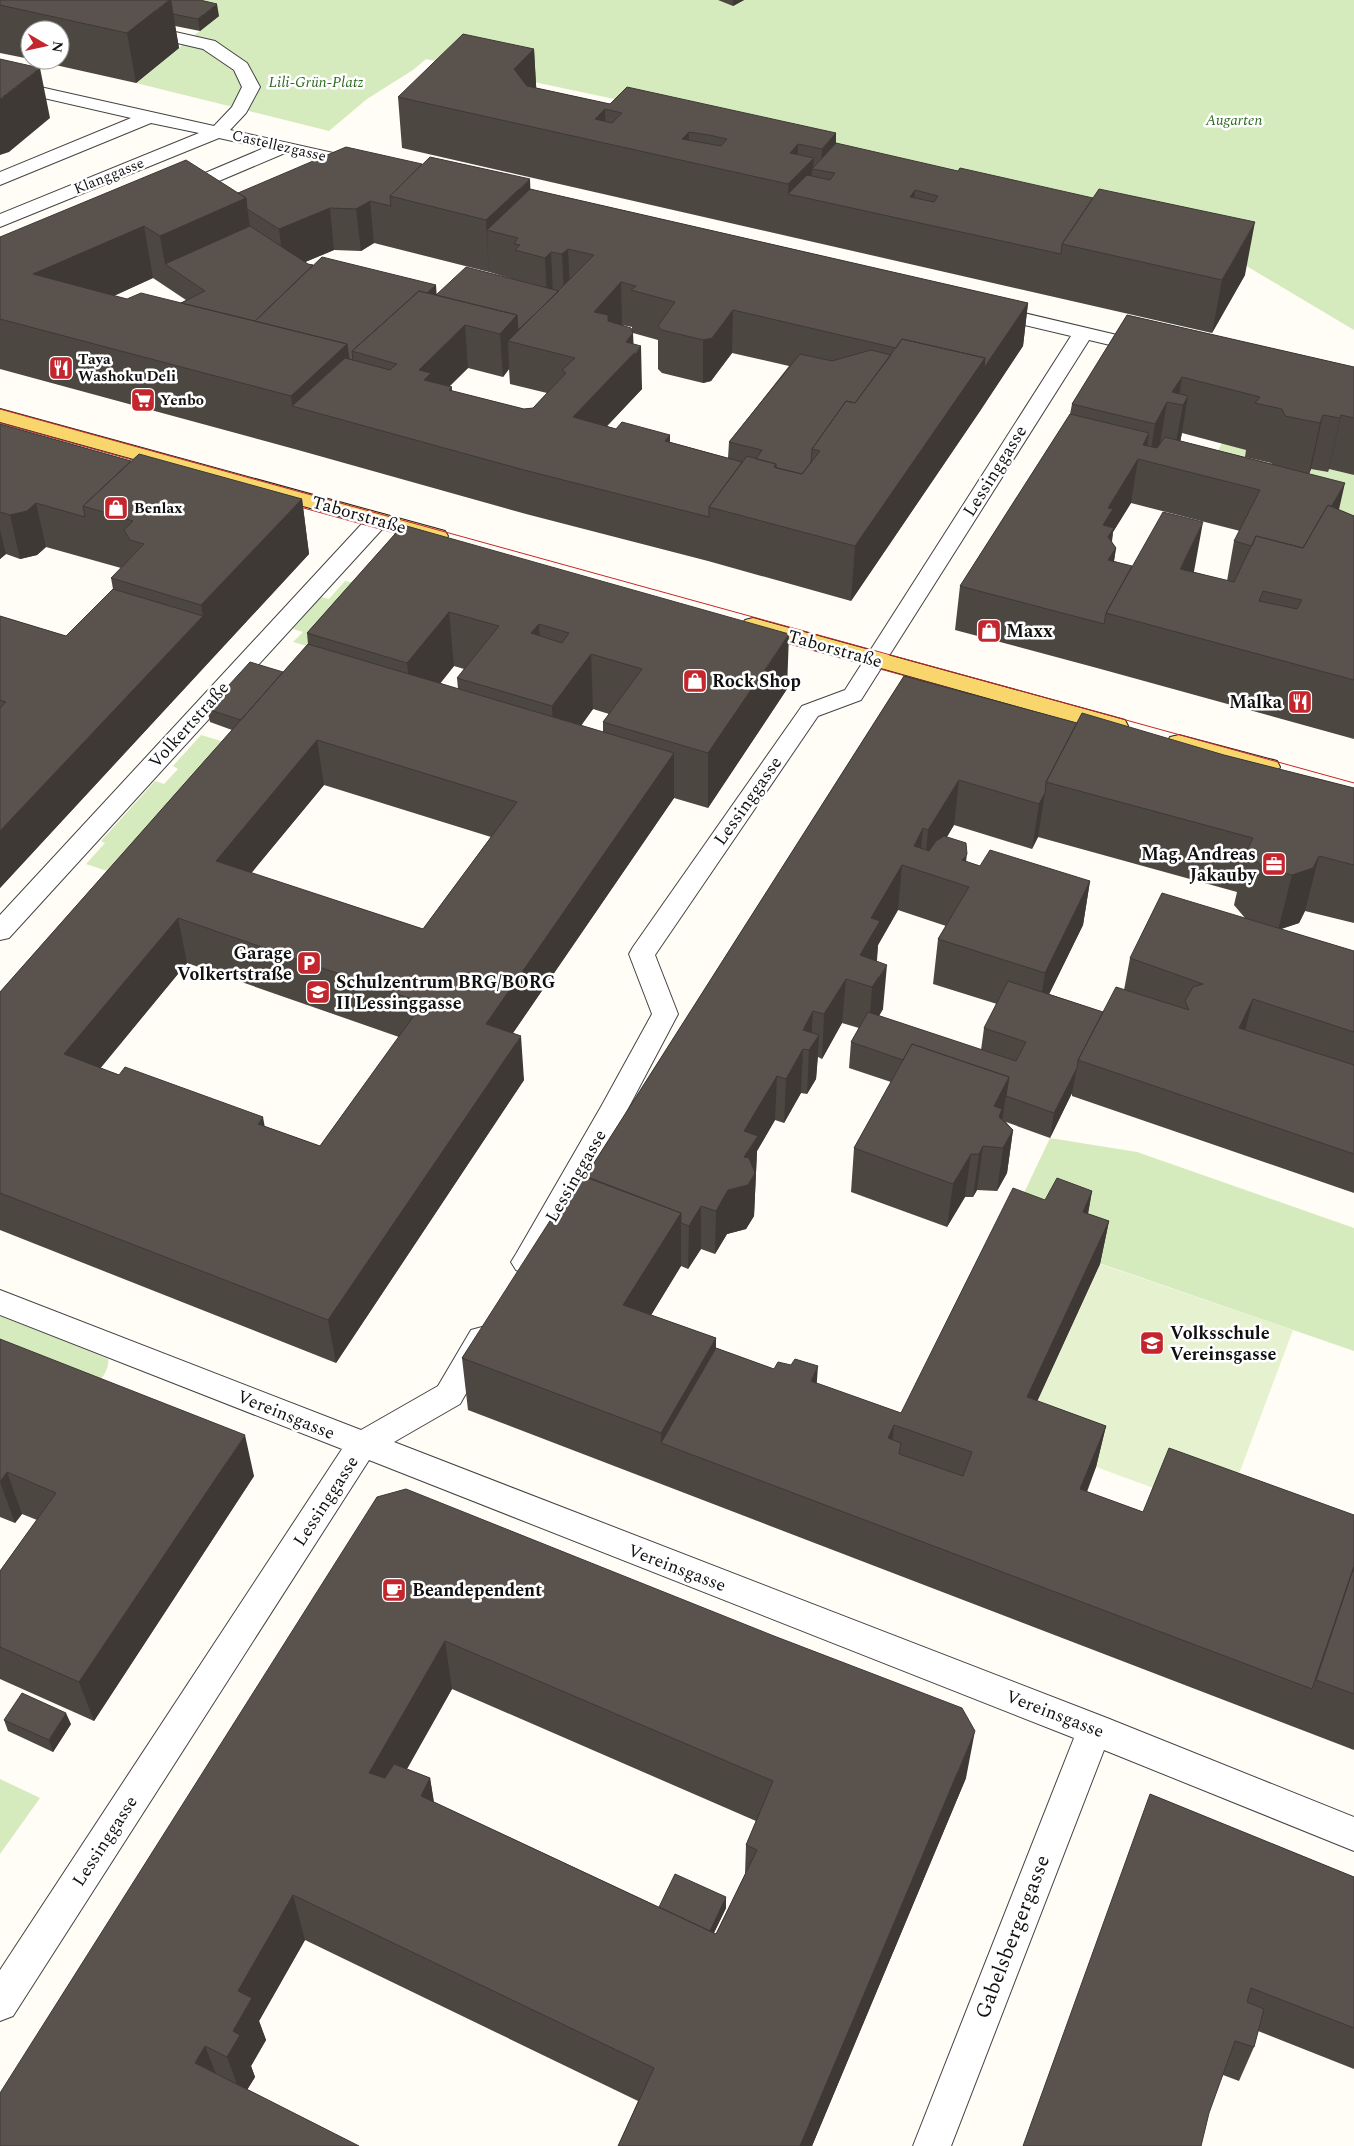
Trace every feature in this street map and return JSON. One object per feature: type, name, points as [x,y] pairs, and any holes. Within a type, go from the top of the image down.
[{"type":"main road","name":"Taborstraße","points":[[0,415],[455,542]]},
{"type":"main road","name":"Taborstraße","points":[[732,620],[1134,731]]},
{"type":"main road","points":[[1163,738],[1287,772]]},
{"type":"street","points":[[122,25],[209,46],[241,67],[251,87],[240,109],[218,132]]},
{"type":"street","name":"Castellezgasse","points":[[0,83],[384,170]]},
{"type":"street","points":[[0,179],[151,116]]},
{"type":"street","name":"Klanggasse","points":[[0,222],[218,132]]},
{"type":"street","points":[[165,197],[283,147]]},
{"type":"street","points":[[970,307],[1170,354]]},
{"type":"street","name":"Lessinggasse","points":[[513,1283],[613,1111],[665,1014],[642,954],[810,711],[853,695],[1083,333]]},
{"type":"street","name":"Volkertstraße","points":[[0,931],[348,550],[378,520]]},
{"type":"street","name":"Vereinsgasse","points":[[0,1302],[362,1445],[1095,1729],[1354,1834]]},
{"type":"street","name":"Lessinggasse","points":[[0,2003],[362,1445],[449,1395],[494,1318]]},
{"type":"street","name":"Gabelsbergergasse","points":[[932,2146],[1095,1729]]},
{"type":"green space","name":"Augarten","points":[[146,0],[1354,0],[1354,330],[1161,215],[426,59],[413,70],[367,99],[329,131],[136,83],[218,16]]},
{"type":"green space","points":[[1222,443],[1327,472],[1329,469],[1354,475],[1354,553],[1206,472]]},
{"type":"green space","points":[[345,581],[354,583],[314,648],[293,642],[303,632],[293,629],[321,597],[329,599]]},
{"type":"green space","points":[[201,735],[221,741],[213,751],[229,757],[168,817],[157,814],[107,871],[86,864],[105,843],[101,841],[155,781],[164,784],[178,769],[173,766]]},
{"type":"green space","points":[[1050,1138],[1137,1152],[1354,1228],[1354,1351],[1006,1231]]},
{"type":"green space","points":[[1100,1264],[1293,1330],[1224,1514],[1020,1439]]},
{"type":"green space","points":[[0,1314],[108,1359],[107,1368],[100,1381],[90,1392],[0,1355]]},
{"type":"green space","points":[[0,1779],[40,1798],[0,1854]]},
{"type":"building","points":[[0,0],[169,0],[127,33],[0,5]]},
{"type":"building","points":[[171,0],[200,0],[217,4],[198,19],[173,14]]},
{"type":"building","points":[[463,34],[534,49],[514,69],[527,86],[610,104],[627,87],[836,133],[822,149],[798,144],[790,153],[814,158],[788,184],[398,97]],"holes":[[[605,109],[622,113],[612,123],[595,119]],[[689,132],[709,135],[727,139],[721,146],[682,139]]]},
{"type":"building","points":[[0,59],[20,64],[20,70],[37,70],[0,99]]},
{"type":"building","points":[[836,143],[958,171],[960,168],[1093,198],[1062,244],[1061,254],[788,194],[807,175],[830,180],[835,173],[812,169]],"holes":[[[915,190],[938,196],[934,202],[910,197]]]},
{"type":"building","points":[[346,147],[422,164],[390,196],[391,206],[370,201],[356,209],[330,208],[279,229],[247,209],[246,198],[238,193]]},
{"type":"building","points":[[430,157],[530,179],[486,220],[390,196]]},
{"type":"building","points":[[186,160],[246,198],[160,236],[144,226],[33,274],[127,299],[141,293],[347,344],[291,396],[0,319],[0,237]]},
{"type":"building","points":[[530,189],[1028,303],[984,368],[985,358],[902,339],[896,348],[733,310],[712,338],[703,340],[662,330],[658,326],[675,302],[631,290],[636,286],[621,282],[594,312],[608,315],[608,321],[631,328],[633,333],[626,342],[641,346],[573,417],[616,429],[622,422],[670,435],[665,441],[742,462],[709,507],[709,517],[524,470],[292,406],[345,358],[390,370],[397,364],[352,351],[419,291],[517,315],[500,334],[465,325],[419,370],[431,373],[424,380],[452,387],[449,390],[524,409],[533,408],[566,373],[562,370],[575,358],[508,341],[594,255],[568,249],[562,254],[551,252],[545,258],[515,250],[520,245],[514,244],[518,238],[487,230]]},
{"type":"building","points":[[1099,189],[1255,222],[1222,280],[1062,244]]},
{"type":"building","points":[[250,226],[308,264],[313,265],[255,321],[181,303],[205,291],[165,264]]},
{"type":"building","points":[[322,257],[436,285],[427,293],[419,291],[352,351],[353,360],[349,359],[347,344],[255,321]]},
{"type":"building","points":[[466,267],[559,291],[518,330],[517,315],[436,295]]},
{"type":"building","points":[[1127,315],[1354,367],[1354,418],[1341,415],[1340,418],[1323,415],[1320,423],[1285,416],[1282,409],[1255,403],[1260,397],[1182,377],[1172,392],[1188,396],[1183,405],[1167,402],[1155,424],[1072,404]]},
{"type":"building","points":[[902,339],[985,358],[855,546],[709,507],[747,456],[776,464],[774,467],[802,474],[820,451],[812,449],[846,401],[855,403]]},
{"type":"building","points":[[871,350],[891,355],[855,403],[846,401],[812,449],[811,462],[802,474],[776,468],[776,464],[756,459],[762,450],[729,442],[800,354],[832,361]]},
{"type":"building","points":[[1070,414],[1149,433],[1143,445],[1157,448],[1165,437],[1345,483],[1331,507],[1328,505],[1303,548],[1256,536],[1252,546],[1234,541],[1260,490],[1138,459],[1108,508],[1113,509],[1103,525],[1114,528],[1108,537],[1116,548],[1108,560],[1132,566],[1106,613],[1104,624],[960,586]]},
{"type":"building","points":[[0,424],[131,461],[83,506],[85,517],[36,503],[27,511],[10,515],[0,512]]},
{"type":"building","points":[[139,454],[302,499],[201,605],[111,578],[144,544],[130,540],[124,530],[133,521],[83,506]]},
{"type":"building","points":[[1328,505],[1354,516],[1354,680],[1106,613],[1163,512],[1203,522],[1180,569],[1234,582],[1256,536],[1303,548]],"holes":[[[1263,591],[1302,600],[1297,609],[1259,601]]]},
{"type":"building","points":[[403,525],[789,634],[708,753],[603,722],[642,669],[591,654],[552,706],[457,678],[499,626],[449,612],[407,663],[307,633]],"holes":[[[539,624],[569,633],[562,643],[531,633]]]},
{"type":"building","points":[[113,589],[203,616],[0,831],[0,708],[6,702],[0,700],[0,616],[66,636]]},
{"type":"building","points":[[308,644],[674,753],[486,1024],[521,1036],[328,1320],[0,1193],[0,992]],"holes":[[[317,740],[517,802],[423,929],[216,861]],[[178,918],[423,1003],[320,1146],[258,1124],[263,1117],[125,1067],[119,1075],[64,1054]]]},
{"type":"building","points":[[250,662],[283,672],[241,720],[207,709]]},
{"type":"building","points":[[904,676],[1077,723],[1046,782],[1045,793],[1039,804],[959,780],[928,830],[923,828],[914,846],[929,851],[936,841],[944,836],[966,843],[967,854],[962,860],[980,866],[990,850],[1090,881],[1045,973],[938,939],[969,887],[902,865],[871,918],[880,921],[860,955],[887,965],[872,987],[846,979],[824,1014],[813,1011],[803,1030],[819,1035],[809,1050],[803,1049],[786,1079],[777,1076],[744,1131],[758,1136],[744,1157],[749,1158],[755,1173],[748,1185],[728,1190],[716,1211],[701,1206],[689,1226],[681,1223],[681,1213],[585,1177]]},
{"type":"building","points":[[1082,713],[1224,755],[1354,788],[1354,865],[1319,856],[1313,868],[1292,875],[1263,868],[1247,850],[1253,838],[1046,782]]},
{"type":"building","points":[[1162,893],[1354,951],[1354,1032],[1253,999],[1239,1028],[1354,1065],[1354,1154],[1078,1060],[1116,987],[1189,1010],[1185,1001],[1193,987],[1203,984],[1130,958]]},
{"type":"building","points":[[1008,981],[1103,1012],[1078,1060],[1077,1068],[1054,1113],[1006,1096],[1009,1077],[912,1044],[903,1060],[851,1042],[868,1012],[1016,1061],[1026,1042],[984,1028]]},
{"type":"building","points":[[912,1044],[1009,1077],[994,1106],[1002,1109],[999,1117],[1013,1130],[1003,1148],[983,1146],[979,1154],[971,1154],[953,1184],[854,1148]]},
{"type":"building","points":[[580,1174],[681,1213],[623,1305],[716,1338],[661,1433],[462,1358]]},
{"type":"building","points":[[1057,1178],[1092,1191],[1083,1212],[1109,1221],[1027,1397],[1106,1426],[1080,1489],[1143,1512],[1169,1448],[1354,1515],[1354,1566],[1312,1689],[661,1443],[716,1348],[774,1369],[778,1362],[791,1365],[795,1359],[818,1366],[811,1381],[901,1413],[1013,1188],[1045,1200]],"holes":[[[894,1425],[972,1452],[963,1476],[899,1454],[901,1443],[888,1438]]]},
{"type":"building","points":[[0,1339],[245,1435],[79,1682],[0,1647],[0,1571],[56,1493],[7,1472],[0,1482]]},
{"type":"building","points":[[406,1489],[774,1636],[962,1708],[975,1731],[800,2146],[618,2146],[654,2068],[293,1895],[238,1991],[252,1998],[233,2031],[240,2035],[227,2057],[205,2046],[195,2063],[359,2146],[0,2146],[0,2093],[377,1497]],"holes":[[[445,1641],[773,1781],[746,1845],[757,1850],[716,1934],[421,1796],[430,1778],[394,1764],[385,1778],[369,1773]]]},
{"type":"building","points":[[1354,1567],[1354,1694],[1316,1680]]},
{"type":"building","points":[[22,1693],[66,1713],[49,1740],[4,1720]]},
{"type":"building","points":[[1150,1794],[1354,1877],[1354,2028],[1251,1988],[1247,2002],[1264,2009],[1254,2047],[1235,2041],[1209,2113],[1201,2146],[1023,2146]]},
{"type":"building","points":[[675,1874],[726,1897],[710,1931],[659,1907]]},
{"type":"tram line","points":[[0,409],[1354,783]]},
{"type":"tram line","points":[[0,423],[147,464]]},
{"type":"tram line","points":[[289,504],[409,537]]},
{"type":"tram line","points":[[775,640],[949,688]]},
{"type":"place","name":"Taya Washoku Deli","points":[[61,368]]},
{"type":"place","name":"Yenbo","points":[[143,400]]},
{"type":"place","name":"Benlax","points":[[116,508]]},
{"type":"place","name":"Maxx","points":[[989,631]]},
{"type":"place","name":"Rock Shop","points":[[695,681]]},
{"type":"place","name":"Malka","points":[[1300,702]]},
{"type":"place","name":"Mag. Andreas Jakauby","points":[[1274,864]]},
{"type":"place","name":"Garage Volkertstraße","points":[[309,963]]},
{"type":"place","name":"Schulzentrum BRG/BORG II Lessinggasse","points":[[318,992]]},
{"type":"place","name":"Volksschule Vereinsgasse","points":[[1152,1343]]},
{"type":"place","name":"Beandependent","points":[[394,1590]]},
{"type":"park label","name":"Lili-Grün-Platz","points":[[316,82]]}]
